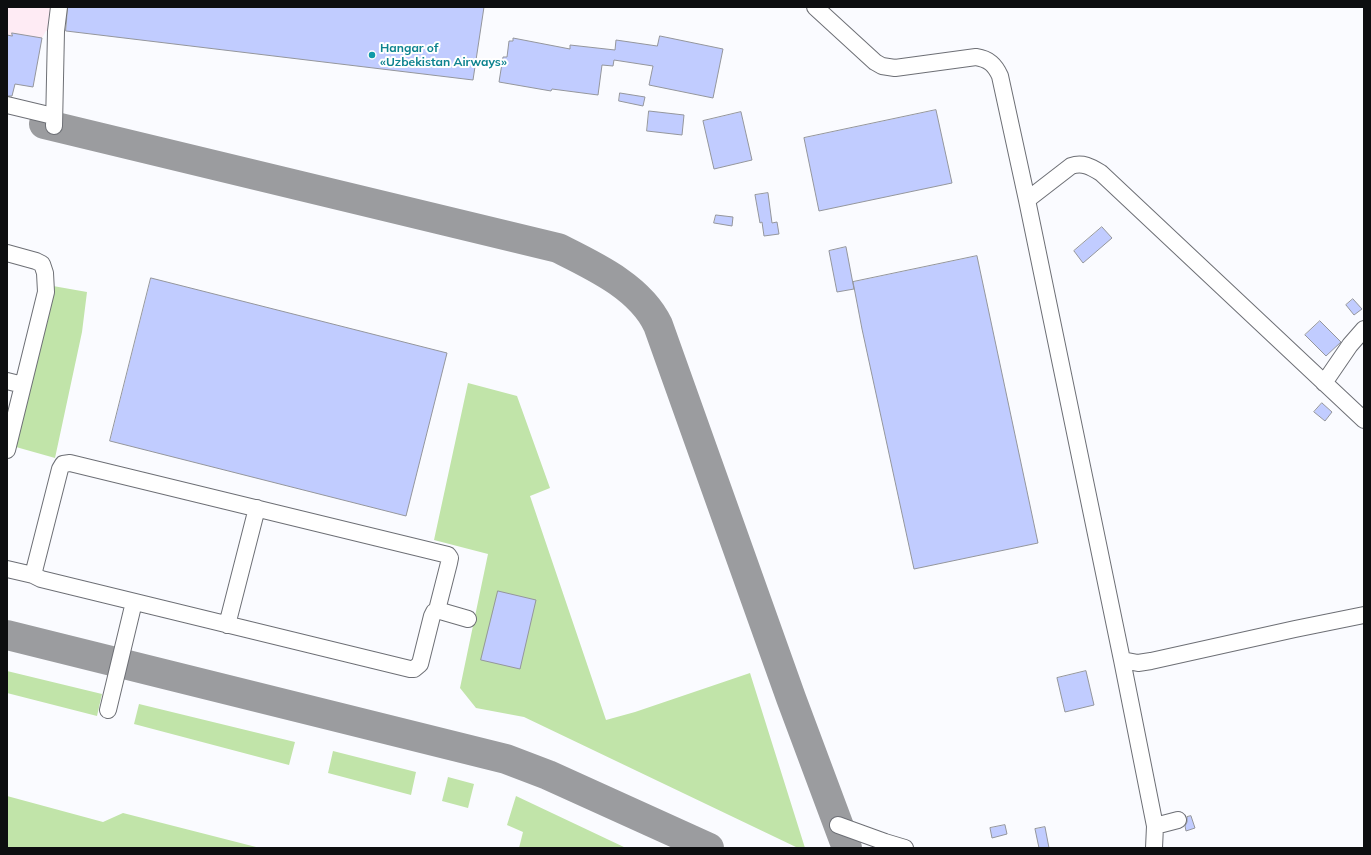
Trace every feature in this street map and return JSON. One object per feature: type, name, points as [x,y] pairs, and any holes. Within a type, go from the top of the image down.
[{"type":"lane","points":[[7,105],[54,121],[56,31],[59,7]]},
{"type":"lane","points":[[815,7],[874,62],[882,66],[895,68],[976,57],[984,58],[991,62],[996,68],[1003,84],[1155,826],[1154,848]]},
{"type":"lane","points":[[1027,200],[1071,166],[1082,164],[1094,168],[1364,420]]},
{"type":"lane","points":[[7,253],[42,264],[44,268],[46,292],[7,450]]},
{"type":"lane","points":[[1324,383],[1350,345],[1364,329]]},
{"type":"lane","points":[[7,381],[23,385]]},
{"type":"lane","points":[[7,569],[134,602],[414,669],[420,664],[432,616],[437,610],[450,558],[448,554],[67,463],[60,469],[33,575]]},
{"type":"lane","points":[[227,624],[257,508]]},
{"type":"lane","points":[[108,710],[134,602]]},
{"type":"lane","points":[[437,610],[468,619]]},
{"type":"lane","points":[[1122,660],[1138,663],[1151,661],[1364,615]]},
{"type":"lane","points":[[1155,826],[1178,820]]},
{"type":"lane","points":[[838,825],[904,848]]},
{"type":"shaded area","points":[[7,7],[66,7],[60,30],[46,31],[42,38],[33,87],[15,84],[7,86]]},
{"type":"green space","points":[[53,286],[87,292],[82,332],[55,458],[16,447]]},
{"type":"green space","points":[[468,383],[517,396],[550,488],[530,496],[606,720],[635,712],[750,673],[805,848],[798,848],[524,717],[476,708],[460,688],[488,554],[434,540]]},
{"type":"green space","points":[[7,671],[102,694],[97,716],[7,693]]},
{"type":"green space","points":[[139,704],[295,742],[289,765],[134,724]]},
{"type":"green space","points":[[333,751],[416,772],[411,795],[328,773]]},
{"type":"green space","points":[[448,777],[474,784],[468,808],[442,801]]},
{"type":"green space","points":[[7,796],[103,822],[123,813],[260,848],[7,848]]},
{"type":"green space","points":[[516,796],[626,848],[519,848],[523,832],[507,825]]},
{"type":"building","name":"Hangar of «Uzbekistan Airways»","points":[[68,7],[484,7],[473,80],[66,31]]},
{"type":"building","points":[[12,33],[42,38],[33,87],[15,84],[12,96],[7,96],[7,35],[12,36]]},
{"type":"building","points":[[660,36],[723,49],[713,98],[649,85],[653,66],[614,60],[613,66],[602,65],[598,95],[552,89],[551,91],[499,82],[503,57],[507,57],[509,41],[513,41],[513,38],[570,49],[570,45],[615,50],[616,40],[657,46]]},
{"type":"building","points":[[620,93],[645,97],[643,106],[619,101]]},
{"type":"building","points":[[936,110],[952,183],[819,211],[804,138]]},
{"type":"building","points":[[649,111],[684,115],[682,135],[647,131]]},
{"type":"building","points":[[741,112],[752,160],[714,169],[703,121]]},
{"type":"building","points":[[768,193],[772,223],[777,222],[779,234],[764,236],[755,195]]},
{"type":"building","points":[[716,215],[733,217],[732,226],[714,223]]},
{"type":"building","points":[[1102,227],[1112,238],[1083,263],[1074,251]]},
{"type":"building","points":[[846,247],[854,289],[837,292],[829,251]]},
{"type":"building","points":[[977,256],[1038,543],[914,569],[853,282]]},
{"type":"building","points":[[151,278],[447,353],[406,516],[110,441]]},
{"type":"building","points":[[1353,299],[1362,309],[1354,315],[1346,305]]},
{"type":"building","points":[[1320,321],[1341,342],[1326,356],[1305,335]]},
{"type":"building","points":[[1322,403],[1332,412],[1325,421],[1314,412]]},
{"type":"building","points":[[498,591],[536,600],[520,669],[481,660]]},
{"type":"building","points":[[1086,671],[1094,705],[1065,712],[1057,678]]},
{"type":"building","points":[[1191,816],[1195,828],[1186,831],[1185,826],[1187,817]]},
{"type":"building","points":[[1005,825],[1007,834],[992,838],[990,828]]},
{"type":"building","points":[[1045,827],[1049,848],[1039,848],[1035,829]]},
{"type":"taxiway","points":[[44,124],[558,248],[601,270],[640,299],[658,325],[791,698],[847,848]]},
{"type":"taxiway","points":[[7,635],[506,759],[548,775],[709,848]]},
{"type":"place","name":"Hangar of «Uzbekistan Airways»","points":[[372,55]]}]
